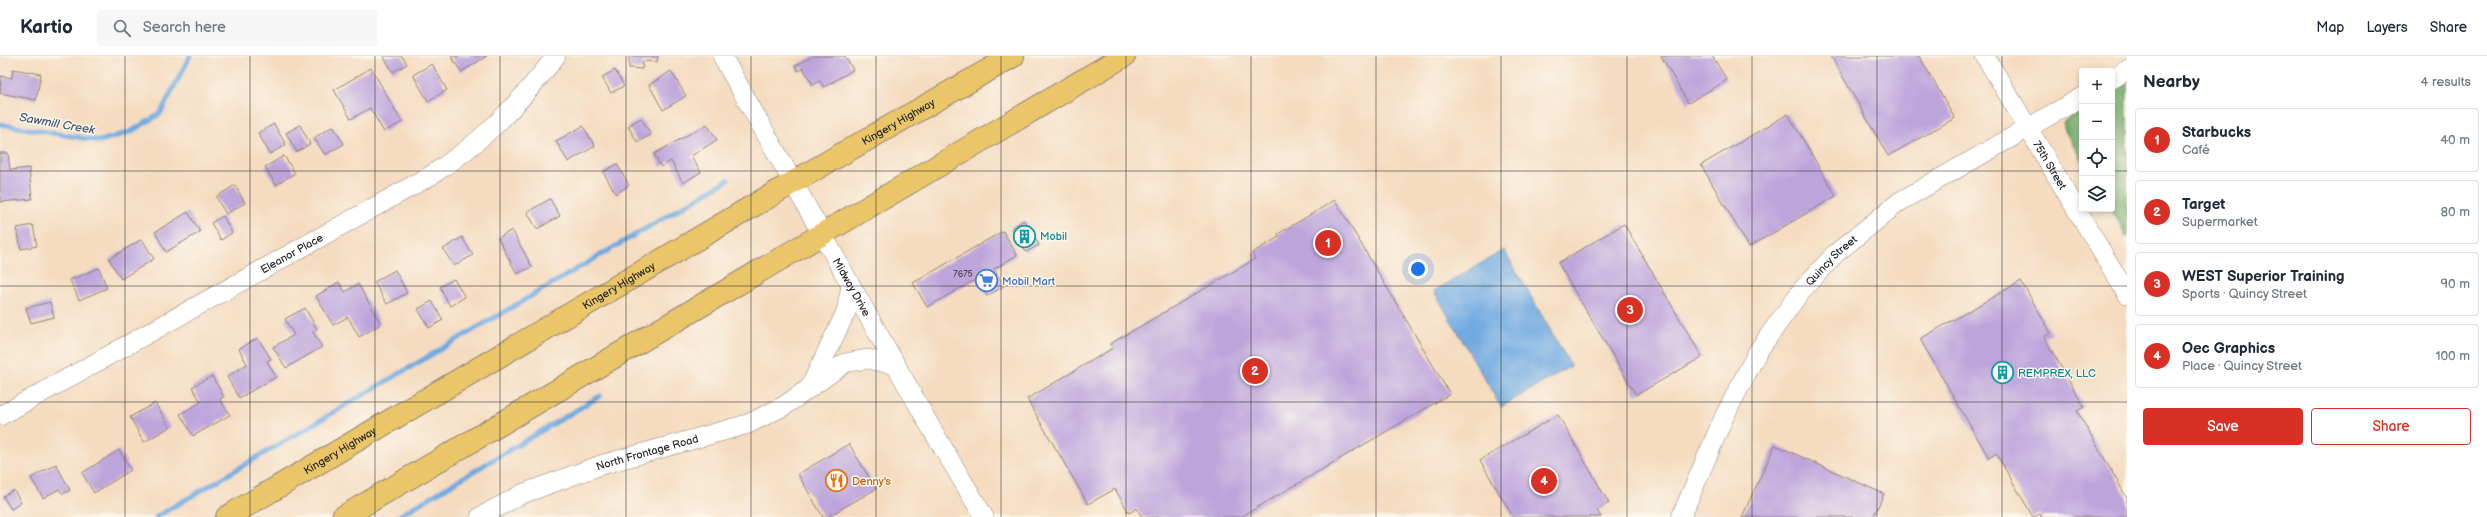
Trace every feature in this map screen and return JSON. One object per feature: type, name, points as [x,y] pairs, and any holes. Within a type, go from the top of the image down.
[{"type":"highway","name":"Kingery Highway","points":[[227,517],[794,183],[1013,56]]},
{"type":"highway","points":[[343,517],[1124,56]]},
{"type":"street","name":"Eleanor Place","points":[[2,409],[453,162],[489,134],[512,110],[556,56]]},
{"type":"street","name":"Midway Drive","points":[[722,56],[851,286],[984,517]]},
{"type":"street","name":"75th Street","points":[[1985,56],[2127,294]]},
{"type":"street","points":[[2115,77],[2127,70]]},
{"type":"street","name":"Quincy Street","points":[[1681,517],[1724,417],[1749,366],[1783,314],[1814,277],[1853,237],[1899,202],[2079,99]]},
{"type":"street","points":[[811,385],[846,312],[851,286]]},
{"type":"street","name":"North Frontage Road","points":[[480,517],[522,494],[588,470],[748,424],[784,406],[811,385],[845,363],[867,359],[896,365]]},
{"type":"green space","points":[[2127,81],[2127,238],[2112,212],[2115,212],[2115,88]]},
{"type":"green space","points":[[2079,110],[2079,156],[2065,131],[2063,122]]},
{"type":"water","points":[[1504,250],[1571,366],[1501,407],[1434,291]]},
{"type":"building","points":[[383,56],[402,56],[407,64],[393,72]]},
{"type":"building","points":[[451,56],[487,56],[461,72]]},
{"type":"building","points":[[629,56],[658,56],[657,62],[643,61],[642,69],[629,68]]},
{"type":"building","points":[[813,56],[845,56],[853,70],[824,87],[820,81],[813,85],[803,68],[798,71],[795,66]]},
{"type":"building","points":[[1661,56],[1712,56],[1727,80],[1688,103]]},
{"type":"building","points":[[1831,56],[1919,56],[1955,118],[1888,156]]},
{"type":"building","points":[[432,64],[447,90],[428,101],[413,75]]},
{"type":"building","points":[[371,68],[402,122],[384,132],[370,108],[351,119],[334,90]]},
{"type":"building","points":[[13,69],[41,74],[36,100],[0,93],[1,76],[12,78]]},
{"type":"building","points":[[615,70],[624,86],[611,93],[602,77]]},
{"type":"building","points":[[671,71],[686,96],[663,110],[649,85]]},
{"type":"building","points":[[1788,114],[1836,196],[1749,247],[1701,165]]},
{"type":"building","points":[[641,118],[651,135],[637,142],[628,126]]},
{"type":"building","points":[[274,124],[286,145],[270,154],[258,133]]},
{"type":"building","points":[[707,124],[717,140],[691,156],[701,172],[683,183],[671,161],[661,167],[654,154]]},
{"type":"building","points":[[300,125],[310,144],[297,152],[286,133]]},
{"type":"building","points":[[333,126],[344,144],[325,155],[314,138]]},
{"type":"building","points":[[583,126],[595,146],[568,162],[556,141]]},
{"type":"building","points":[[0,153],[8,153],[10,170],[29,168],[32,199],[0,202]]},
{"type":"building","points":[[284,156],[295,173],[276,185],[265,167]]},
{"type":"building","points":[[617,164],[629,185],[616,194],[603,172]]},
{"type":"building","points":[[235,185],[245,203],[226,214],[216,197]]},
{"type":"building","points":[[550,199],[560,216],[537,229],[527,212]]},
{"type":"building","points":[[1335,200],[1450,394],[1241,517],[1142,517],[1137,508],[1129,513],[1115,489],[1088,504],[1027,399],[1113,348],[1110,344],[1255,259],[1252,253],[1279,237],[1278,234]]},
{"type":"building","points":[[188,212],[200,232],[166,252],[155,232]]},
{"type":"building","points":[[223,216],[232,233],[221,240],[211,223]]},
{"type":"building","name":"Mobil","points":[[1024,220],[1039,245],[1026,252],[1011,228]]},
{"type":"building","points":[[1624,224],[1702,357],[1636,395],[1558,263]]},
{"type":"building","points":[[33,225],[37,246],[21,249],[17,228]]},
{"type":"building","points":[[512,230],[532,267],[517,274],[498,238]]},
{"type":"building","name":"Mobil","points":[[1003,231],[1017,255],[994,269],[1004,286],[987,296],[977,279],[927,307],[913,283]]},
{"type":"building","points":[[462,237],[473,255],[454,266],[443,249]]},
{"type":"building","points":[[142,239],[154,259],[121,279],[109,259]]},
{"type":"building","points":[[99,268],[107,288],[79,300],[70,280]]},
{"type":"building","points":[[395,270],[407,293],[387,304],[374,282]]},
{"type":"building","points":[[454,279],[465,297],[450,306],[440,287]]},
{"type":"building","name":"REMPREX, LLC","points":[[2021,281],[2051,333],[2044,337],[2084,407],[2077,411],[2127,498],[2127,517],[2041,517],[2040,514],[2033,517],[1996,453],[1989,458],[1920,339]]},
{"type":"building","points":[[339,282],[345,292],[358,284],[381,324],[359,337],[348,317],[333,325],[316,296]]},
{"type":"building","points":[[432,301],[443,320],[429,328],[418,309]]},
{"type":"building","points":[[50,302],[54,317],[31,323],[26,308]]},
{"type":"building","points":[[305,308],[317,329],[313,332],[322,347],[286,368],[273,347],[294,335],[285,319]]},
{"type":"building","points":[[258,338],[271,359],[267,361],[276,377],[239,398],[227,377],[247,364],[239,349]]},
{"type":"building","points":[[212,376],[224,397],[220,399],[230,415],[193,436],[180,414],[201,402],[192,387]]},
{"type":"building","points":[[155,403],[170,427],[144,442],[130,417]]},
{"type":"building","points":[[1558,415],[1609,503],[1597,510],[1601,517],[1513,517],[1480,460]]},
{"type":"building","name":"Denny's","points":[[849,444],[876,489],[827,517],[823,517],[798,474]]},
{"type":"building","points":[[1775,445],[1884,494],[1873,517],[1742,517]]},
{"type":"building","points":[[119,450],[131,470],[94,493],[82,473]]},
{"type":"building","points":[[56,464],[70,490],[63,494],[59,489],[43,498],[31,478]]},
{"type":"building","points":[[14,490],[21,503],[11,509],[3,496]]},
{"type":"waterway","name":"Sawmill Creek","points":[[0,124],[100,141],[130,132],[160,114],[190,56]]},
{"type":"waterway","points":[[156,517],[728,180]]},
{"type":"waterway","points":[[397,517],[600,396]]},
{"type":"place","name":"Mobil","points":[[1025,236]]},
{"type":"place","name":"Starbucks","points":[[1328,243]]},
{"type":"place","name":"Mobil Mart","points":[[987,281]]},
{"type":"place","name":"WEST Superior Training","points":[[1630,310]]},
{"type":"place","name":"Target","points":[[1255,371]]},
{"type":"place","name":"REMPREX, LLC","points":[[2002,373]]},
{"type":"place","name":"Denny's","points":[[837,481]]},
{"type":"place","name":"Oec Graphics","points":[[1544,481]]}]
